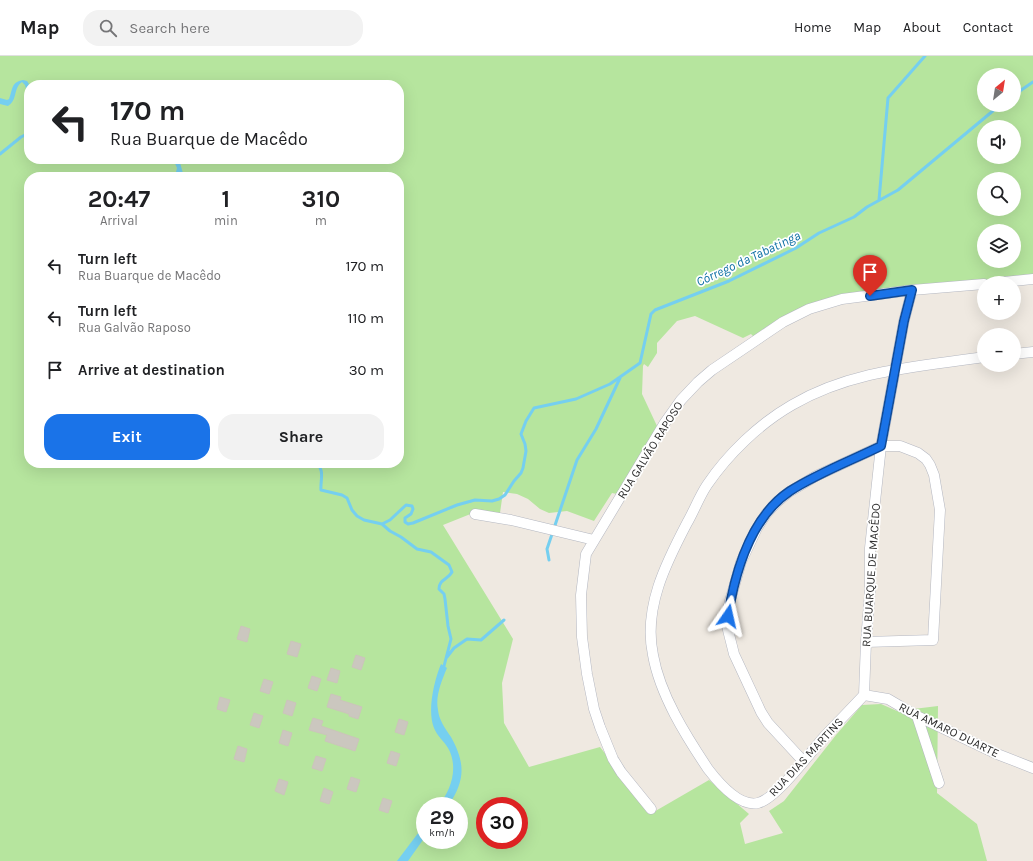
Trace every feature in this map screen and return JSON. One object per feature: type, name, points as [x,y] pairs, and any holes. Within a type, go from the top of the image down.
[{"type":"street","points":[[1021,280],[1033,279]]},
{"type":"street","name":"RUA GALVÃO RAPOSO","points":[[651,809],[621,772],[613,759],[604,739],[594,709],[582,638],[581,595],[586,554],[664,424],[689,390],[702,378],[784,322],[809,309],[842,300],[912,290],[977,285]]},
{"type":"street","name":"RUA BUARQUE DE MACÊDO","points":[[864,695],[870,591],[870,548],[881,446],[904,321],[912,290]]},
{"type":"street","points":[[1021,353],[1033,352]]},
{"type":"street","name":"RUA DIAS MARTINS","points":[[864,695],[776,792],[759,803],[752,804],[743,801],[719,784],[691,743],[662,686],[652,655],[651,635],[653,605],[666,567],[706,486],[744,442],[764,423],[792,405],[822,390],[867,375],[896,369],[977,358]]},
{"type":"street","points":[[803,761],[764,718],[746,683],[734,654],[728,630],[728,616],[731,595],[741,562],[749,543],[766,514],[789,492],[816,476],[881,446],[900,446],[918,453],[926,459],[930,465],[934,475],[940,510],[933,640],[866,642]]},
{"type":"street","points":[[475,514],[511,520],[594,540]]},
{"type":"street","name":"RUA AMARO DUARTE","points":[[864,695],[888,699],[917,716],[997,754],[1033,768]]},
{"type":"street","points":[[917,716],[939,783]]},
{"type":"green space","points":[[0,56],[1033,56],[1033,276],[1021,277],[1021,276],[977,276],[977,282],[824,299],[766,327],[754,337],[751,334],[743,338],[695,316],[677,321],[657,343],[657,353],[648,367],[644,364],[643,366],[642,394],[658,429],[617,494],[612,493],[594,521],[567,511],[549,513],[540,509],[528,499],[517,494],[503,492],[500,513],[478,511],[443,525],[513,639],[502,683],[504,723],[529,767],[600,747],[652,813],[709,780],[749,814],[740,823],[745,844],[783,833],[769,811],[784,801],[836,735],[862,705],[881,704],[897,711],[938,706],[937,793],[977,824],[987,861],[0,861]]},
{"type":"water","points":[[24,80],[24,84],[22,82],[17,87],[13,101],[8,106],[0,104],[0,98],[7,100],[9,99],[14,84]]},
{"type":"water","points":[[175,164],[180,164],[183,172],[176,172],[177,168]]},
{"type":"water","points":[[441,664],[447,668],[438,694],[437,705],[443,724],[456,747],[462,772],[454,797],[445,797],[452,778],[453,763],[448,748],[437,734],[432,721],[431,705],[436,679]]},
{"type":"water","points":[[416,836],[416,849],[408,861],[397,861]]},
{"type":"building","points":[[241,626],[250,629],[247,642],[237,639]]},
{"type":"building","points":[[291,641],[301,644],[297,657],[287,654]]},
{"type":"building","points":[[356,655],[365,658],[361,670],[352,667]]},
{"type":"building","points":[[331,668],[340,671],[337,683],[327,680]]},
{"type":"building","points":[[312,676],[321,679],[317,691],[308,688]]},
{"type":"building","points":[[264,679],[273,682],[269,694],[260,691]]},
{"type":"building","points":[[331,694],[341,697],[340,700],[362,707],[358,719],[349,716],[349,714],[327,707]]},
{"type":"building","points":[[220,697],[230,700],[226,712],[217,709]]},
{"type":"building","points":[[287,700],[296,703],[292,716],[283,713]]},
{"type":"building","points":[[254,713],[263,716],[259,728],[250,725]]},
{"type":"building","points":[[313,718],[323,721],[321,726],[359,739],[355,751],[325,741],[327,735],[309,730]]},
{"type":"building","points":[[399,719],[408,722],[404,735],[395,732]]},
{"type":"building","points":[[283,730],[292,733],[288,746],[279,743]]},
{"type":"building","points":[[238,746],[247,749],[244,762],[234,759]]},
{"type":"building","points":[[391,751],[400,754],[396,766],[387,763]]},
{"type":"building","points":[[316,756],[326,759],[322,771],[312,768]]},
{"type":"building","points":[[351,777],[360,780],[356,792],[347,789]]},
{"type":"building","points":[[279,779],[288,782],[284,795],[275,791]]},
{"type":"building","points":[[324,788],[333,792],[329,804],[320,801]]},
{"type":"building","points":[[383,798],[392,801],[388,813],[379,810]]},
{"type":"waterway","points":[[879,200],[888,98],[925,56]]},
{"type":"waterway","name":"Córrego da Tabatinga","points":[[1021,90],[1033,82]]},
{"type":"waterway","name":"Córrego da Tabatinga","points":[[382,524],[390,520],[406,505],[412,506],[413,509],[411,514],[405,518],[405,522],[408,524],[457,505],[475,500],[492,501],[505,495],[523,468],[526,451],[521,434],[526,421],[534,408],[576,399],[610,384],[640,363],[651,314],[655,310],[729,281],[796,248],[819,233],[854,217],[867,207],[898,190],[992,112]]},
{"type":"waterway","points":[[0,154],[24,136]]},
{"type":"waterway","points":[[549,560],[547,549],[577,460],[596,429],[620,378]]},
{"type":"waterway","points":[[320,468],[322,475],[321,490],[342,495],[347,498],[352,510],[357,516],[364,520],[382,524],[417,549],[431,552],[449,565],[452,572],[440,583],[439,586],[439,589],[444,594],[451,639],[443,670]]},
{"type":"waterway","points":[[447,657],[454,648],[467,639],[481,640],[504,620]]},
{"type":"route","points":[[728,616],[734,584],[741,562],[749,543],[766,514],[789,492],[816,476],[881,446],[904,321],[912,290],[870,296]]}]
